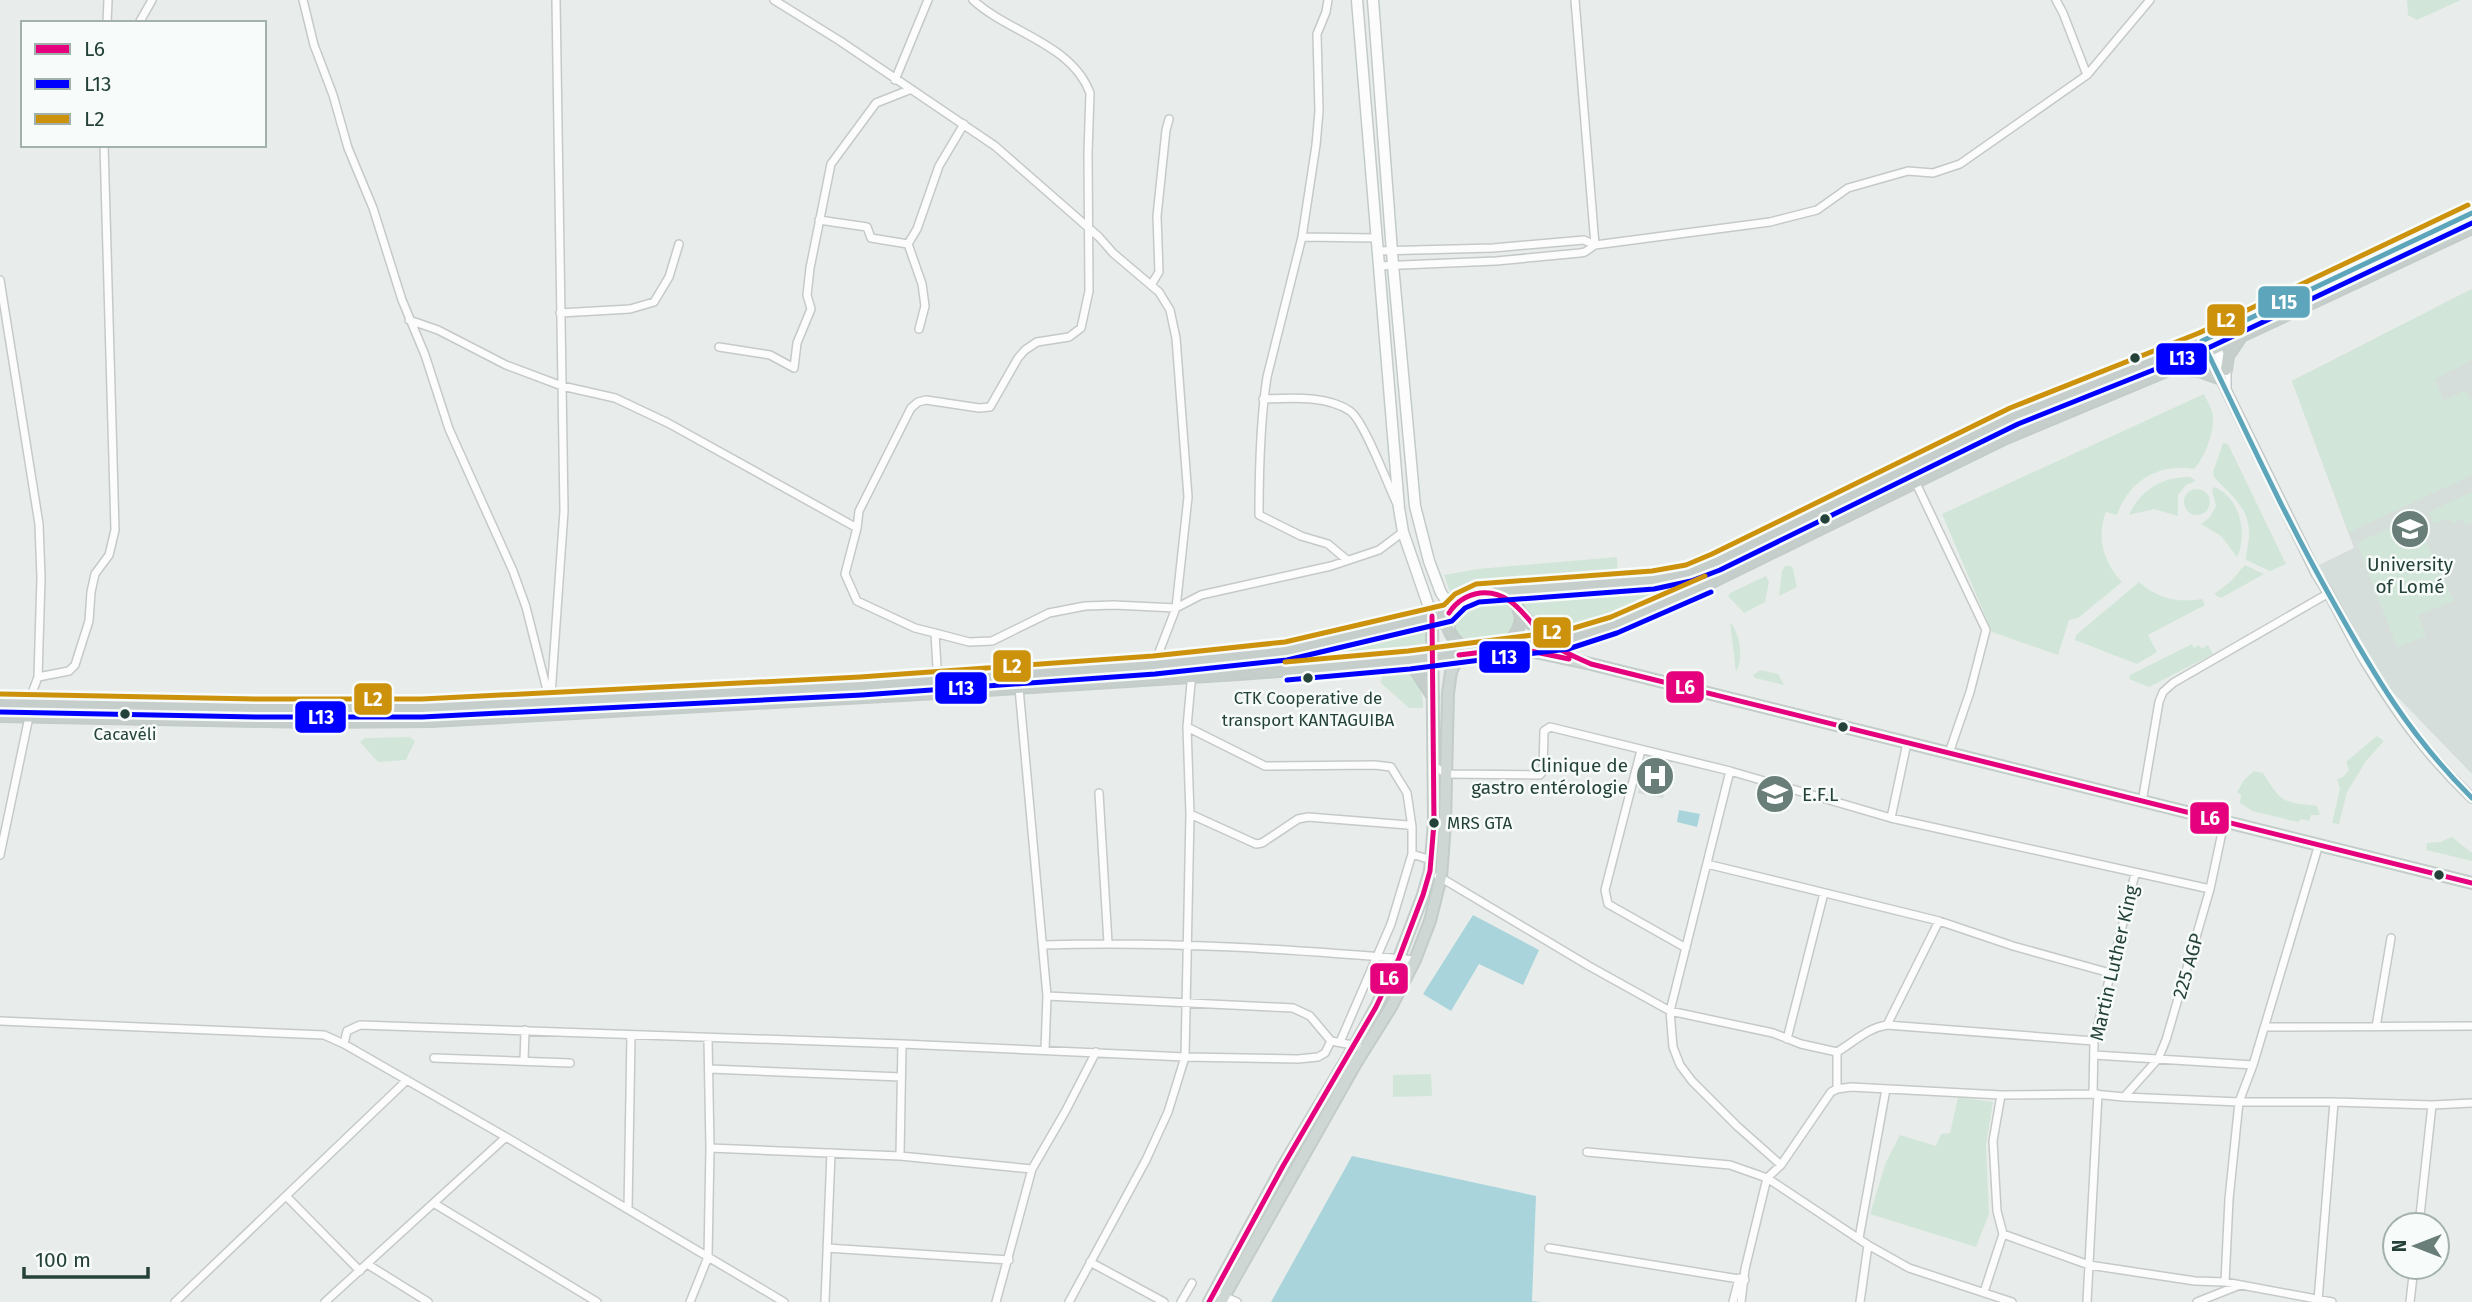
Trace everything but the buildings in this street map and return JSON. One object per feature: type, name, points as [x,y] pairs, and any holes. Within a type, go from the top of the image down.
[{"type":"highway","points":[[0,703],[366,709],[938,681],[1193,661],[1309,647],[1432,616],[1451,610],[1469,596],[1488,592],[1653,580],[1689,573],[2014,416],[2206,338],[2472,214]]},
{"type":"highway","points":[[0,716],[313,722],[431,721],[938,694],[1193,677],[1433,658],[1550,643],[1615,625],[1685,594],[2041,422],[2171,369],[2472,228]]},
{"type":"highway","points":[[2171,369],[2193,370],[2224,379],[2228,356],[2240,337]]},
{"type":"highway","points":[[1488,592],[1503,595],[1514,602],[1520,611],[1516,636],[1496,650]]},
{"type":"highway","points":[[1451,610],[1449,627],[1458,643],[1472,652]]},
{"type":"highway","points":[[1409,660],[1433,697]]},
{"type":"main road","points":[[1357,0],[1399,508],[1403,532],[1432,616],[1435,767],[1430,866],[1414,920],[1360,1047]]},
{"type":"main road","points":[[1373,0],[1415,506],[1430,565],[1451,610]]},
{"type":"main road","points":[[1417,570],[1430,565]]},
{"type":"main road","points":[[1520,611],[1550,643],[1591,664]]},
{"type":"main road","points":[[1432,616],[1449,627]]},
{"type":"main road","points":[[1516,648],[1591,664],[2472,883]]},
{"type":"main road","points":[[1217,1298],[1283,1166],[1360,1047],[1391,1007],[1415,960],[1430,921],[1441,877],[1448,693],[1451,672],[1459,654]]},
{"type":"street","points":[[107,21],[108,0]]},
{"type":"street","points":[[140,21],[152,0]]},
{"type":"street","points":[[303,0],[314,45],[333,95],[348,148],[373,208],[453,440],[513,571],[526,607],[550,702]]},
{"type":"street","points":[[551,715],[564,511],[556,0]]},
{"type":"street","points":[[774,0],[840,40],[1015,161],[1113,253],[1159,292],[1170,310],[1174,322],[1188,497],[1176,608],[1154,664]]},
{"type":"street","points":[[895,80],[928,0]]},
{"type":"street","points":[[973,0],[985,11],[1068,60],[1084,79],[1090,93],[1089,291],[1081,328],[1069,337],[1037,342],[1025,350],[990,407],[979,408],[926,400],[911,408],[859,510],[858,528],[845,575],[857,601],[915,628],[969,642],[992,641],[1049,613],[1085,606],[1176,608],[1201,595],[1331,566],[1379,550],[1403,532]]},
{"type":"street","points":[[1328,0],[1317,34],[1319,111],[1302,237],[1272,353],[1263,400],[1259,515],[1301,536],[1328,544],[1347,560]]},
{"type":"street","points":[[1575,0],[1595,245]]},
{"type":"street","points":[[2056,0],[2087,75]]},
{"type":"street","points":[[1378,266],[1496,261],[1580,253],[1595,245],[1770,222],[1817,210],[1849,188],[1908,171],[1933,173],[1960,164],[2087,75],[2150,0]]},
{"type":"street","points":[[719,347],[770,355],[794,368],[797,343],[811,309],[807,295],[831,164],[876,103],[909,90]]},
{"type":"street","points":[[1151,285],[1159,272],[1157,216],[1169,120]]},
{"type":"street","points":[[919,329],[925,306],[922,285],[908,244],[917,229],[939,166],[964,124]]},
{"type":"street","points":[[38,677],[69,671],[75,665],[89,621],[95,574],[110,555],[115,530],[104,147]]},
{"type":"street","points":[[819,220],[867,227],[871,239],[908,244]]},
{"type":"street","points":[[1302,237],[1376,238]]},
{"type":"street","points":[[1377,251],[1493,248],[1584,240],[1595,245]]},
{"type":"street","points":[[560,313],[630,309],[654,302],[669,277],[679,244]]},
{"type":"street","points":[[0,280],[39,524],[41,578],[38,677],[32,692],[0,855]]},
{"type":"street","points":[[410,320],[438,330],[506,365],[562,386],[615,398],[668,423],[858,528]]},
{"type":"street","points":[[2206,338],[2317,575],[2366,662],[2395,709],[2431,757],[2472,798]]},
{"type":"street","points":[[1263,400],[1317,400],[1339,405],[1352,412],[1399,508]]},
{"type":"street","points":[[1915,481],[1986,631],[1970,692],[1949,753]]},
{"type":"street","points":[[2143,802],[2149,750],[2162,692],[2329,593]]},
{"type":"street","points":[[935,633],[938,694]]},
{"type":"street","points":[[1069,1302],[1151,1148],[1168,1112],[1185,1057],[1185,945],[1190,814],[1187,727],[1193,661]]},
{"type":"street","points":[[1018,688],[1048,996],[1045,1050]]},
{"type":"street","points":[[1187,727],[1265,766],[1391,767],[1407,793],[1412,827],[1412,854],[1402,891],[1377,957],[1340,1042]]},
{"type":"street","points":[[1435,767],[1447,774],[1540,775],[1543,771],[1544,731],[1549,727],[1730,771],[1891,818],[2210,889]]},
{"type":"street","points":[[1891,818],[1907,743]]},
{"type":"street","points":[[1641,750],[1605,890],[1606,900],[1608,904],[1686,948]]},
{"type":"street","points":[[1730,771],[1670,1011],[1673,1047],[1680,1065],[1692,1081],[1781,1165]]},
{"type":"street","points":[[1098,793],[1108,943]]},
{"type":"street","points":[[1190,814],[1256,844],[1262,843],[1298,819],[1308,817],[1393,822],[1412,827]]},
{"type":"street","name":"225 AGP","points":[[2124,1097],[2158,1059],[2166,1040],[2210,889],[2224,823]]},
{"type":"street","points":[[2225,1282],[2229,1199],[2239,1102],[2265,1027],[2319,844]]},
{"type":"street","points":[[1412,854],[1441,877],[1670,1011],[1773,1033],[1837,1052],[1875,1027],[1887,1025],[2094,1041]]},
{"type":"street","points":[[1707,864],[1939,921],[2013,946],[2110,973]]},
{"type":"street","name":"Martin Luther King","points":[[2087,1302],[2095,1094],[2094,1041],[2136,873]]},
{"type":"street","points":[[1787,1039],[1824,893]]},
{"type":"street","points":[[1887,1025],[1939,921]]},
{"type":"street","points":[[2376,1027],[2391,938]]},
{"type":"street","points":[[1043,945],[1185,945],[1415,960]]},
{"type":"street","points":[[1048,996],[1293,1008],[1310,1016],[1331,1041],[1360,1047]]},
{"type":"street","points":[[0,1021],[324,1035],[506,1137],[784,1302]]},
{"type":"street","points":[[344,1044],[347,1031],[360,1026],[902,1044],[1185,1057],[1311,1058],[1325,1053],[1331,1041]]},
{"type":"street","points":[[2265,1027],[2472,1026]]},
{"type":"street","points":[[524,1060],[525,1030]]},
{"type":"street","points":[[628,1209],[631,1036]]},
{"type":"street","points":[[690,1302],[708,1257],[708,1039]]},
{"type":"street","points":[[900,1156],[902,1044]]},
{"type":"street","points":[[996,1302],[1032,1169],[1066,1112],[1096,1052]]},
{"type":"street","points":[[1837,1052],[1837,1088]]},
{"type":"street","points":[[2094,1055],[2253,1065]]},
{"type":"street","points":[[434,1058],[570,1063]]},
{"type":"street","points":[[710,1069],[901,1076]]},
{"type":"street","points":[[175,1302],[407,1080]]},
{"type":"street","points":[[1733,1302],[1742,1280],[1767,1178],[1781,1165],[1825,1099],[1837,1088],[2001,1095],[2095,1094],[2239,1102],[2334,1101],[2432,1105],[2472,1103]]},
{"type":"street","points":[[1859,1238],[1886,1089]]},
{"type":"street","points":[[1984,1293],[2003,1234],[1997,1211],[1993,1141],[2001,1095]]},
{"type":"street","points":[[2318,1301],[2334,1101]]},
{"type":"street","points":[[2421,1211],[2432,1105]]},
{"type":"street","points":[[326,1302],[506,1137]]},
{"type":"street","points":[[710,1148],[900,1156],[1032,1169]]},
{"type":"street","points":[[1587,1152],[1730,1165],[1767,1178],[1868,1245],[1909,1268],[2012,1302]]},
{"type":"street","points":[[825,1302],[831,1153]]},
{"type":"street","points":[[287,1197],[360,1271]]},
{"type":"street","points":[[435,1203],[591,1301]]},
{"type":"street","points":[[2003,1234],[2089,1265],[2195,1281],[2225,1282],[2332,1302]]},
{"type":"street","points":[[1860,1302],[1868,1245]]},
{"type":"street","points":[[827,1248],[1009,1260]]},
{"type":"street","points":[[1549,1248],[1742,1280]]},
{"type":"street","points":[[1090,1262],[1164,1302]]},
{"type":"street","points":[[368,1264],[428,1302]]},
{"type":"street","points":[[1741,1302],[1742,1280]]},
{"type":"street","points":[[2410,1302],[2412,1281]]},
{"type":"street","points":[[1181,1302],[1192,1283]]},
{"type":"street","points":[[2197,1302],[2241,1285]]},
{"type":"street","points":[[1217,1298],[1237,1302]]},
{"type":"shaded area","name":"University of Lomé","points":[[2472,289],[2472,774],[2378,677],[2319,565],[2354,548],[2292,381]]},
{"type":"shaded area","name":"Clinique de gastro entérologie","points":[[1647,755],[1672,760],[1663,798],[1638,793]]},
{"type":"green space","points":[[2407,0],[2461,0],[2417,20],[2408,15]]},
{"type":"green space","points":[[2472,216],[2472,219],[2217,340],[2217,339]]},
{"type":"green space","points":[[2472,289],[2472,360],[2435,379],[2443,401],[2466,390],[2472,402],[2472,475],[2349,532],[2292,381]]},
{"type":"green space","points":[[2194,349],[2016,423],[1709,574],[2015,421]]},
{"type":"green space","points":[[2204,394],[2212,410],[2213,423],[2202,458],[2194,469],[2169,469],[2147,477],[2129,493],[2117,515],[2106,512],[2102,531],[2104,550],[2110,567],[2122,582],[2078,618],[2069,620],[2058,655],[1992,632],[1942,514]]},
{"type":"green space","points":[[2223,443],[2228,444],[2286,564],[2270,571],[2246,560],[2249,538],[2247,518],[2239,503],[2214,477],[2213,472]]},
{"type":"green space","points":[[2190,477],[2196,481],[2186,485],[2178,495],[2178,516],[2154,509],[2129,515],[2140,498],[2153,486],[2170,479]]},
{"type":"green space","points":[[2214,487],[2223,492],[2236,507],[2242,537],[2237,557],[2221,536],[2201,524],[2210,517],[2216,506],[2212,490]]},
{"type":"green space","points":[[2197,489],[2206,493],[2210,502],[2206,511],[2197,515],[2188,511],[2184,502],[2188,493]]},
{"type":"green space","points":[[2472,492],[2472,522],[2465,525],[2462,519],[2453,523],[2449,518],[2434,524],[2429,512]]},
{"type":"green space","points":[[2411,519],[2417,522],[2454,601],[2418,615],[2426,636],[2397,647],[2357,543]]},
{"type":"green space","points":[[1617,557],[1618,574],[1512,580],[1451,595],[1444,575],[1478,569]]},
{"type":"green space","points":[[2245,565],[2264,574],[2221,598],[2214,594],[2230,582]]},
{"type":"green space","points":[[1785,566],[1791,566],[1793,569],[1797,587],[1779,596],[1782,571]]},
{"type":"green space","points":[[1705,574],[1707,576],[1632,611],[1553,635],[1539,626],[1513,596],[1664,585],[1684,582]]},
{"type":"green space","points":[[1766,576],[1769,582],[1765,602],[1744,613],[1728,596]]},
{"type":"green space","points":[[2139,582],[2161,596],[2177,600],[2202,599],[2205,605],[2148,635],[2157,652],[2137,664],[2075,640],[2076,635]]},
{"type":"green space","points":[[1496,597],[1511,609],[1514,628],[1498,642],[1482,646],[1468,643],[1459,634],[1455,623],[1459,611],[1472,602]]},
{"type":"green space","points":[[1427,619],[1428,642],[1424,654],[1291,663],[1290,658],[1317,654]]},
{"type":"green space","points":[[1730,622],[1740,646],[1740,660],[1736,672]]},
{"type":"green space","points":[[2192,644],[2194,648],[2199,645],[2202,649],[2208,645],[2213,654],[2149,687],[2129,679],[2130,675]]},
{"type":"green space","points":[[1387,669],[1410,671],[1421,691],[1423,708],[1409,708],[1381,683],[1382,672]]},
{"type":"green space","points":[[1760,670],[1778,674],[1784,685],[1755,678],[1753,675]]},
{"type":"green space","points":[[2377,736],[2384,741],[2366,761],[2347,792],[2339,824],[2332,823],[2340,789],[2337,779],[2349,770],[2346,762]]},
{"type":"green space","points":[[410,737],[415,741],[406,760],[378,762],[360,742],[365,738]]},
{"type":"green space","points":[[2254,771],[2263,773],[2279,796],[2290,802],[2317,806],[2320,815],[2311,815],[2309,821],[2301,819],[2298,822],[2252,811],[2240,803],[2241,795],[2237,792],[2244,780]]},
{"type":"green space","points":[[2452,837],[2472,853],[2472,861],[2426,850],[2427,843]]},
{"type":"green space","points":[[1431,1074],[1432,1096],[1393,1097],[1393,1075]]},
{"type":"green space","points":[[1958,1097],[1993,1102],[1986,1145],[1989,1214],[1976,1247],[1870,1214],[1886,1162],[1900,1135],[1936,1146],[1941,1134],[1950,1133]]},
{"type":"water","points":[[1679,810],[1700,814],[1697,827],[1677,822]]},
{"type":"water","points":[[1473,915],[1539,950],[1523,985],[1479,964],[1451,1011],[1423,994]]},
{"type":"water","points":[[1352,1156],[1536,1196],[1532,1301],[1540,1302],[1271,1302]]},
{"type":"transit line","name":"L2","points":[[0,694],[422,699],[860,677],[1153,656],[1285,642],[1444,605],[1455,594],[1476,584],[1652,571],[1686,565],[2010,408],[2199,333],[2468,205]]},
{"type":"transit line","name":"L15","points":[[2472,213],[2202,341],[2297,535],[2362,653],[2429,751],[2472,798]]},
{"type":"transit line","name":"L13","points":[[0,712],[422,717],[862,695],[1155,674],[1287,660],[1452,621],[1465,608],[1479,602],[1654,589],[1691,581],[1720,570],[2018,424],[2206,349],[2472,223]]},
{"type":"transit line","name":"L2","points":[[1285,662],[1408,651],[1564,631],[1611,617],[1705,576]]},
{"type":"transit line","name":"L13","points":[[1287,680],[1410,669],[1568,649],[1617,633],[1711,592]]},
{"type":"transit line","name":"L6","points":[[1449,613],[1466,597],[1492,593],[1512,603],[1552,644],[1591,664],[2472,883]]},
{"type":"transit line","name":"L6","points":[[1209,1302],[1283,1166],[1376,1007],[1399,958],[1423,895],[1430,871],[1434,823],[1432,616]]},
{"type":"transit line","name":"L6","points":[[1459,655],[1516,648],[1569,659]]},
{"type":"place","name":"University of Lomé","points":[[2410,529]]},
{"type":"place","name":"CTK Cooperative de transport KANTAGUIBA","points":[[1308,678]]},
{"type":"place","name":"Cacavéli","points":[[125,714]]},
{"type":"place","name":"Clinique de gastro entérologie","points":[[1655,776]]},
{"type":"place","name":"E.F.L","points":[[1775,794]]},
{"type":"place","name":"MRS GTA","points":[[1434,823]]}]
